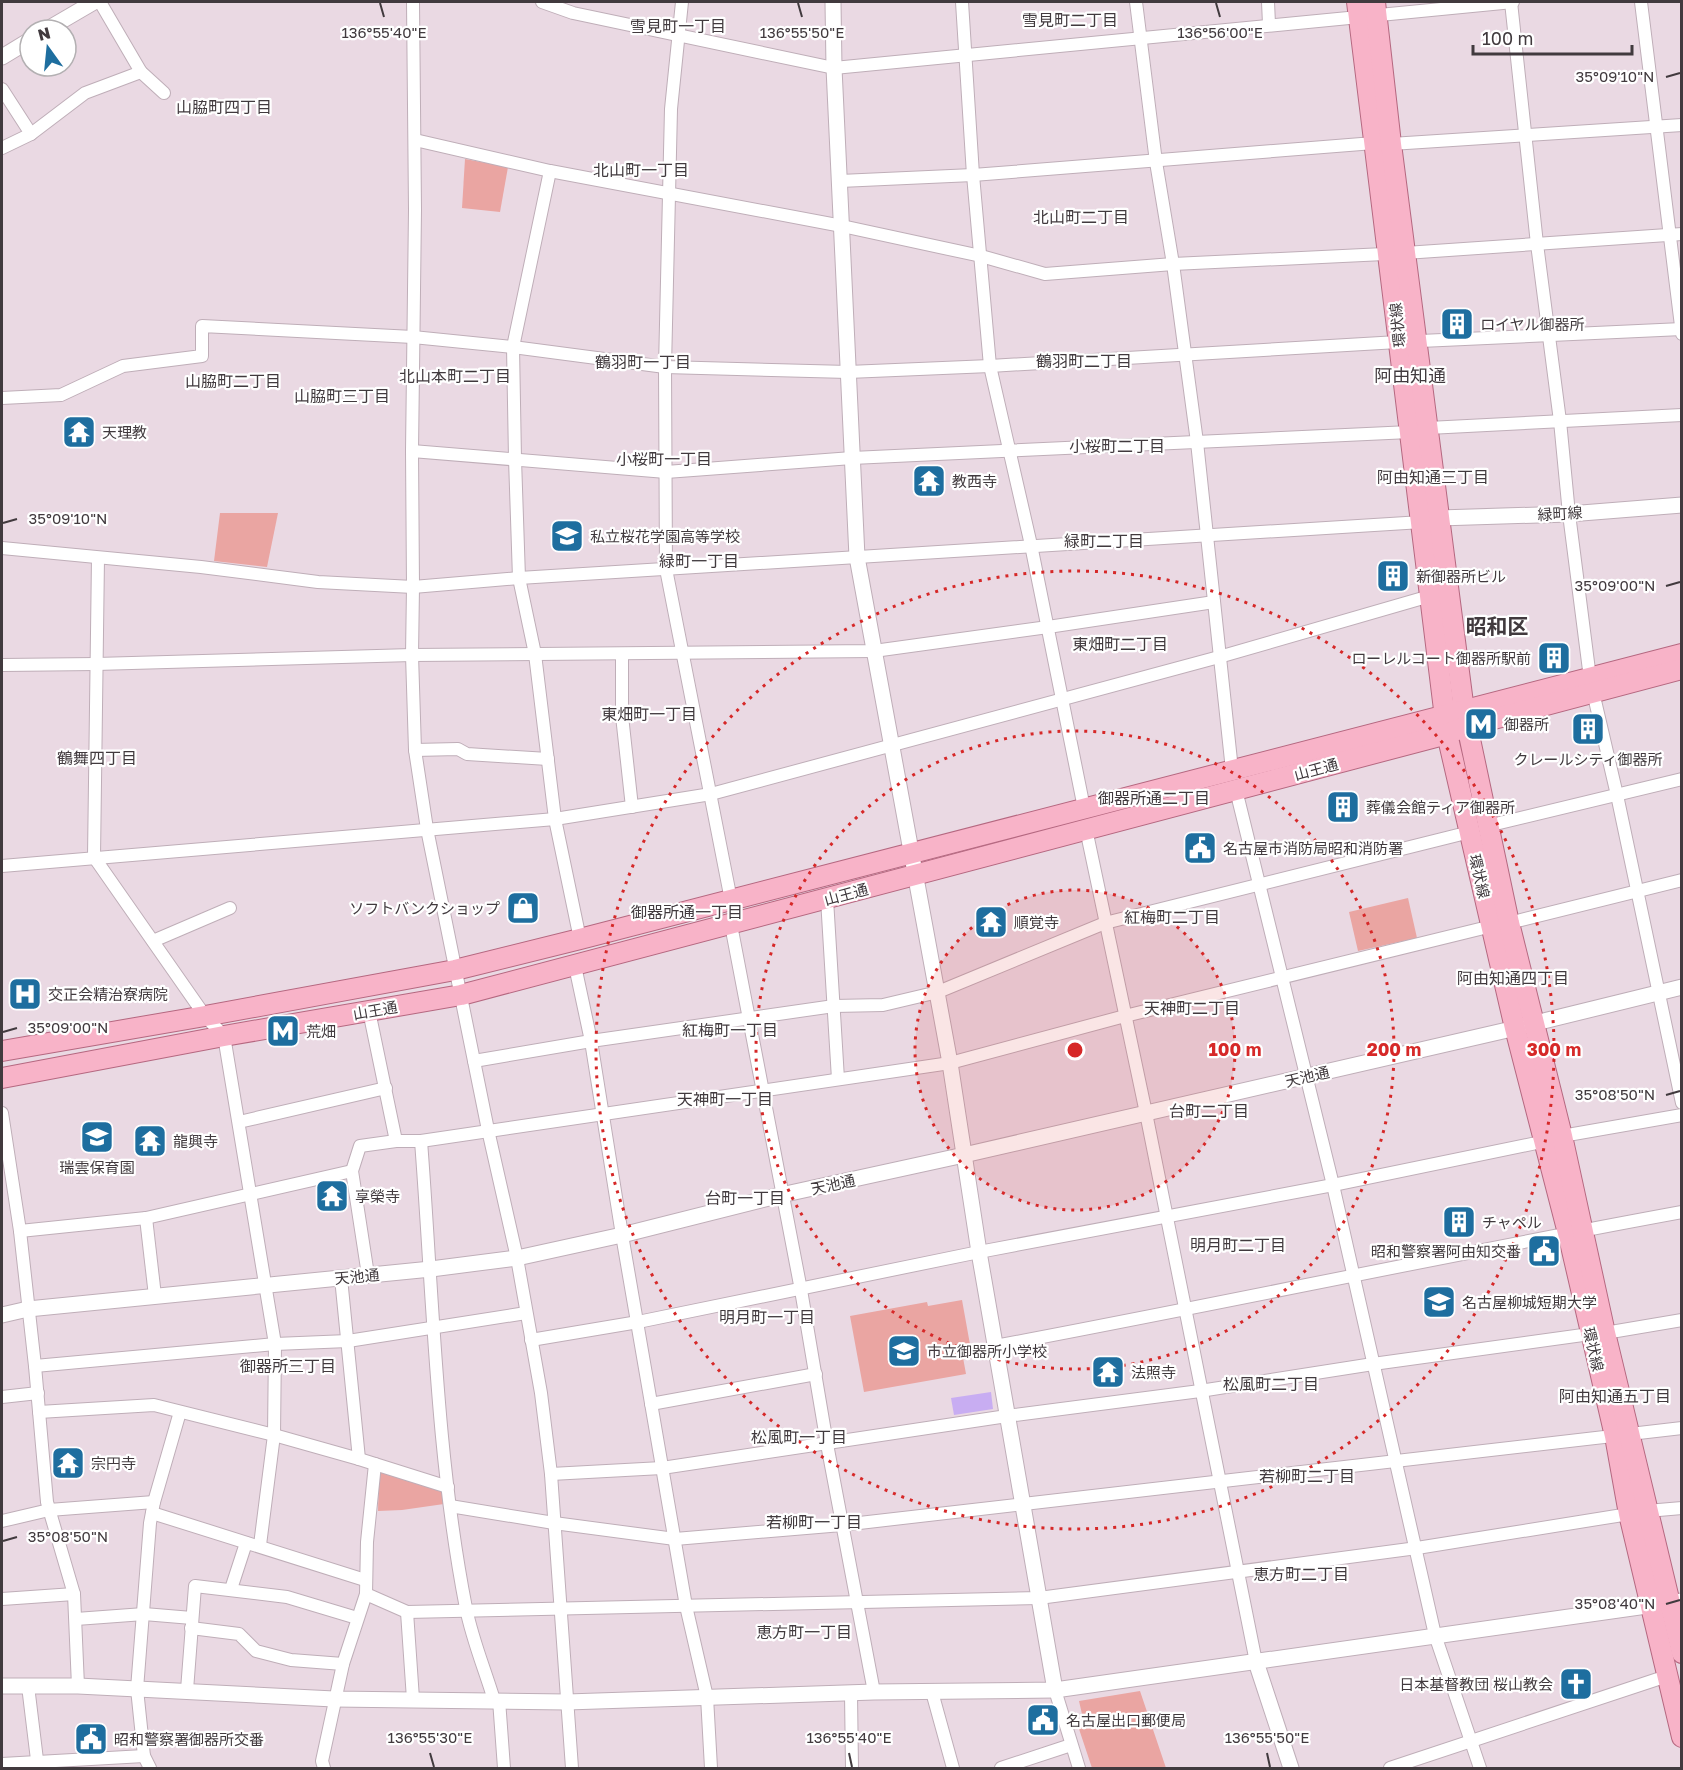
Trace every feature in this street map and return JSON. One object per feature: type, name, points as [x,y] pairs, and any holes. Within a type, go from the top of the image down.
[{"type":"main road","name":"環状線","points":[[1367,9],[1382,144],[1431,520],[1465,718],[1478,829]]},
{"type":"main road","name":"環状線","points":[[1431,520],[1430,596],[1446,725],[1478,829],[1524,1025],[1554,1139],[1638,1513],[1682,1653]]},
{"type":"main road","name":"山王通","points":[[2,1078],[224,1036],[461,995],[1236,790],[1465,718],[1592,685],[1682,654]]},
{"type":"main road","name":"山王通","points":[[1592,685],[1682,669]]},
{"type":"main road","name":"山王通","points":[[2,1051],[455,969],[580,939],[1232,770],[1446,725]]},
{"type":"main road","name":"環状線","points":[[1667,1603],[1666,1676],[1682,1737]]},
{"type":"street","points":[[67,18],[94,2]]},
{"type":"street","points":[[100,2],[141,72],[164,93]]},
{"type":"street","points":[[413,2],[415,140],[412,655],[415,750],[427,829],[488,1130],[517,1258],[541,1393],[551,1474],[572,1768]]},
{"type":"street","points":[[542,2],[574,7],[679,34],[834,68],[1269,24],[1367,9],[1512,2],[1537,244],[1592,685],[1682,1103]]},
{"type":"street","points":[[682,2],[671,109],[665,367],[666,569],[731,900]]},
{"type":"street","points":[[833,2],[834,68],[857,557],[910,853],[917,875],[938,992],[979,1252],[1038,1598],[1055,1690],[1079,1768]]},
{"type":"street","points":[[962,2],[990,366],[1031,545],[1084,808]]},
{"type":"street","points":[[1136,2],[1156,162],[1186,354],[1232,770]]},
{"type":"street","points":[[1268,2],[1269,24]]},
{"type":"street","points":[[1641,2],[1656,127],[1675,235],[1682,334]]},
{"type":"street","points":[[2,57],[18,47]]},
{"type":"street","points":[[2,148],[31,134],[85,93],[141,72]]},
{"type":"street","points":[[2,88],[31,134]]},
{"type":"street","points":[[840,181],[974,175],[1382,144],[1682,125]]},
{"type":"street","points":[[415,140],[550,171],[842,226],[981,256],[1045,274],[1173,264],[1397,253],[1675,235]]},
{"type":"street","points":[[550,171],[513,347],[519,578],[535,654],[555,819],[580,939]]},
{"type":"street","points":[[2,398],[61,395],[123,366],[202,356],[202,326],[413,337],[513,347],[665,367],[848,372],[1681,329]]},
{"type":"street","points":[[412,451],[666,472],[1009,449],[1197,442],[1682,415]]},
{"type":"street","name":"緑町線","points":[[1431,520],[1569,514],[1682,505]]},
{"type":"street","points":[[2,548],[201,567],[318,582],[413,587],[519,578],[1431,520]]},
{"type":"street","points":[[98,558],[94,857],[205,1016],[224,1036],[275,1344],[274,1435],[260,1545]]},
{"type":"street","points":[[2,866],[555,819],[711,794],[1219,657],[1430,596]]},
{"type":"street","points":[[2,665],[412,655],[874,651],[1214,602]]},
{"type":"street","points":[[622,654],[622,716],[632,807]]},
{"type":"street","points":[[415,750],[458,749],[467,754],[548,759]]},
{"type":"street","points":[[474,1061],[591,1041],[834,1006],[883,1005],[938,992],[1105,923],[1682,779]]},
{"type":"street","points":[[1236,790],[1333,1185],[1435,1635],[1480,1768]]},
{"type":"street","points":[[1086,830],[1146,1113],[1256,1662],[1291,1768]]},
{"type":"street","points":[[368,1275],[352,1171],[360,1146],[396,1141],[421,1141],[950,1063],[1125,1016],[1682,880]]},
{"type":"street","points":[[827,899],[838,1079]]},
{"type":"street","points":[[153,941],[230,908]]},
{"type":"street","points":[[731,925],[801,1290],[827,1444],[874,1692]]},
{"type":"street","points":[[575,966],[591,1041],[686,1606],[707,1697],[711,1768]]},
{"type":"street","name":"天池通","points":[[2,1315],[28,1309],[431,1269],[517,1258],[1682,987]]},
{"type":"street","points":[[369,1011],[396,1141]]},
{"type":"street","points":[[239,1122],[386,1088]]},
{"type":"street","points":[[2,1113],[20,1231],[49,1510],[74,1594],[78,1686]]},
{"type":"street","points":[[531,1340],[638,1322],[979,1252],[1333,1185],[1682,1115]]},
{"type":"street","points":[[421,1141],[433,1328],[450,1506],[466,1610],[497,1700],[504,1768]]},
{"type":"street","points":[[20,1231],[146,1218],[352,1171]]},
{"type":"street","points":[[995,1346],[1185,1311],[1682,1212]]},
{"type":"street","points":[[146,1218],[155,1296]]},
{"type":"street","points":[[341,1278],[359,1459]]},
{"type":"street","points":[[35,1366],[275,1344],[348,1341],[526,1313]]},
{"type":"street","points":[[551,1474],[662,1468],[1007,1416],[1200,1391],[1682,1320]]},
{"type":"street","points":[[651,1404],[816,1374]]},
{"type":"street","points":[[2,1397],[38,1393]]},
{"type":"street","points":[[39,1412],[154,1405],[274,1435],[448,1487]]},
{"type":"street","points":[[150,1768],[144,1756],[137,1689],[153,1508],[180,1412]]},
{"type":"street","points":[[450,1506],[675,1539],[842,1525],[1682,1428]]},
{"type":"street","points":[[324,1768],[322,1761],[334,1699],[366,1594],[365,1580],[375,1464]]},
{"type":"street","points":[[2,1521],[49,1510],[153,1508],[246,1543],[260,1545],[365,1580]]},
{"type":"street","points":[[366,1594],[407,1612],[1038,1598],[1417,1548],[1682,1508]]},
{"type":"street","points":[[231,1589],[246,1543]]},
{"type":"street","points":[[187,1690],[195,1586],[287,1597],[357,1618]]},
{"type":"street","points":[[2,1599],[74,1594]]},
{"type":"street","points":[[2,1686],[187,1690],[334,1699],[567,1702],[874,1692],[1055,1690],[1667,1603]]},
{"type":"street","points":[[407,1612],[413,1699]]},
{"type":"street","points":[[76,1619],[144,1614],[239,1634],[256,1651],[291,1660],[343,1664]]},
{"type":"street","points":[[1390,1768],[1666,1676]]},
{"type":"street","points":[[28,1686],[38,1765]]},
{"type":"street","points":[[932,1692],[953,1768]]},
{"type":"street","points":[[851,1694],[852,1768]]},
{"type":"street","points":[[1001,1768],[1071,1745]]},
{"type":"street","points":[[2,1764],[38,1765],[144,1756]]},
{"type":"shaded area","points":[[465,159],[508,167],[500,212],[462,208]]},
{"type":"shaded area","points":[[220,513],[278,513],[267,567],[214,561]]},
{"type":"shaded area","points":[[1408,898],[1417,938],[1358,951],[1349,912]]},
{"type":"shaded area","points":[[962,1300],[971,1350],[962,1352],[966,1374],[864,1392],[850,1316],[927,1302],[928,1306]]},
{"type":"shaded area","points":[[991,1392],[993,1409],[954,1415],[951,1398]]},
{"type":"shaded area","points":[[379,1472],[442,1490],[444,1504],[378,1511]]},
{"type":"shaded area","points":[[1140,1691],[1166,1768],[1092,1768],[1078,1726],[1084,1723],[1079,1701]]},
{"type":"place","name":"ロイヤル御器所","points":[[1457,324]]},
{"type":"place","name":"天理教","points":[[79,432]]},
{"type":"place","name":"教西寺","points":[[929,481]]},
{"type":"place","name":"私立桜花学園高等学校","points":[[567,536]]},
{"type":"place","name":"新御器所ビル","points":[[1393,576]]},
{"type":"place","name":"ローレルコート御器所駅前","points":[[1554,658]]},
{"type":"place","name":"御器所","points":[[1481,724]]},
{"type":"place","name":"クレールシティ御器所","points":[[1588,729]]},
{"type":"place","name":"葬儀会館ティア御器所","points":[[1343,807]]},
{"type":"place","name":"名古屋市消防局昭和消防署","points":[[1200,848]]},
{"type":"place","name":"ソフトバンクショップ","points":[[523,908]]},
{"type":"place","name":"順覚寺","points":[[991,922]]},
{"type":"place","name":"交正会精治寮病院","points":[[25,994]]},
{"type":"place","name":"荒畑","points":[[283,1031]]},
{"type":"place","name":"瑞雲保育園","points":[[97,1137]]},
{"type":"place","name":"龍興寺","points":[[150,1141]]},
{"type":"place","name":"享榮寺","points":[[332,1196]]},
{"type":"place","name":"チャペル","points":[[1459,1222]]},
{"type":"place","name":"昭和警察署阿由知交番","points":[[1544,1251]]},
{"type":"place","name":"名古屋柳城短期大学","points":[[1439,1302]]},
{"type":"place","name":"市立御器所小学校","points":[[904,1351]]},
{"type":"place","name":"法照寺","points":[[1108,1372]]},
{"type":"place","name":"宗円寺","points":[[68,1463]]},
{"type":"place","name":"日本基督教団 桜山教会","points":[[1576,1684]]},
{"type":"place","name":"名古屋出口郵便局","points":[[1043,1720]]},
{"type":"place","name":"昭和警察署御器所交番","points":[[91,1739]]},
{"type":"district","name":"雪見町二丁目","points":[[1070,20]]},
{"type":"district","name":"雪見町一丁目","points":[[678,26]]},
{"type":"district","name":"山脇町四丁目","points":[[224,107]]},
{"type":"district","name":"北山町一丁目","points":[[641,170]]},
{"type":"district","name":"北山町二丁目","points":[[1081,217]]},
{"type":"district","name":"鶴羽町二丁目","points":[[1084,361]]},
{"type":"district","name":"鶴羽町一丁目","points":[[643,362]]},
{"type":"district","name":"阿由知通","points":[[1410,375]]},
{"type":"district","name":"北山本町二丁目","points":[[455,376]]},
{"type":"district","name":"山脇町二丁目","points":[[233,381]]},
{"type":"district","name":"山脇町三丁目","points":[[342,396]]},
{"type":"district","name":"小桜町二丁目","points":[[1117,446]]},
{"type":"district","name":"小桜町一丁目","points":[[664,459]]},
{"type":"district","name":"阿由知通三丁目","points":[[1433,477]]},
{"type":"district","name":"緑町二丁目","points":[[1104,541]]},
{"type":"district","name":"緑町一丁目","points":[[699,561]]},
{"type":"district","name":"昭和区","points":[[1497,626]]},
{"type":"district","name":"東畑町二丁目","points":[[1120,644]]},
{"type":"district","name":"東畑町一丁目","points":[[649,714]]},
{"type":"district","name":"鶴舞四丁目","points":[[97,758]]},
{"type":"district","name":"御器所通二丁目","points":[[1154,798]]},
{"type":"district","name":"御器所通一丁目","points":[[687,912]]},
{"type":"district","name":"紅梅町二丁目","points":[[1172,917]]},
{"type":"district","name":"阿由知通四丁目","points":[[1513,978]]},
{"type":"district","name":"天神町二丁目","points":[[1192,1008]]},
{"type":"district","name":"紅梅町一丁目","points":[[730,1030]]},
{"type":"district","name":"天神町一丁目","points":[[725,1099]]},
{"type":"district","name":"台町二丁目","points":[[1209,1111]]},
{"type":"district","name":"台町一丁目","points":[[745,1198]]},
{"type":"district","name":"明月町二丁目","points":[[1238,1245]]},
{"type":"district","name":"明月町一丁目","points":[[767,1317]]},
{"type":"district","name":"御器所三丁目","points":[[288,1366]]},
{"type":"district","name":"松風町二丁目","points":[[1271,1384]]},
{"type":"district","name":"阿由知通五丁目","points":[[1615,1396]]},
{"type":"district","name":"松風町一丁目","points":[[799,1437]]},
{"type":"district","name":"若柳町二丁目","points":[[1307,1476]]},
{"type":"district","name":"若柳町一丁目","points":[[814,1522]]},
{"type":"district","name":"恵方町二丁目","points":[[1301,1574]]},
{"type":"district","name":"恵方町一丁目","points":[[804,1632]]}]
